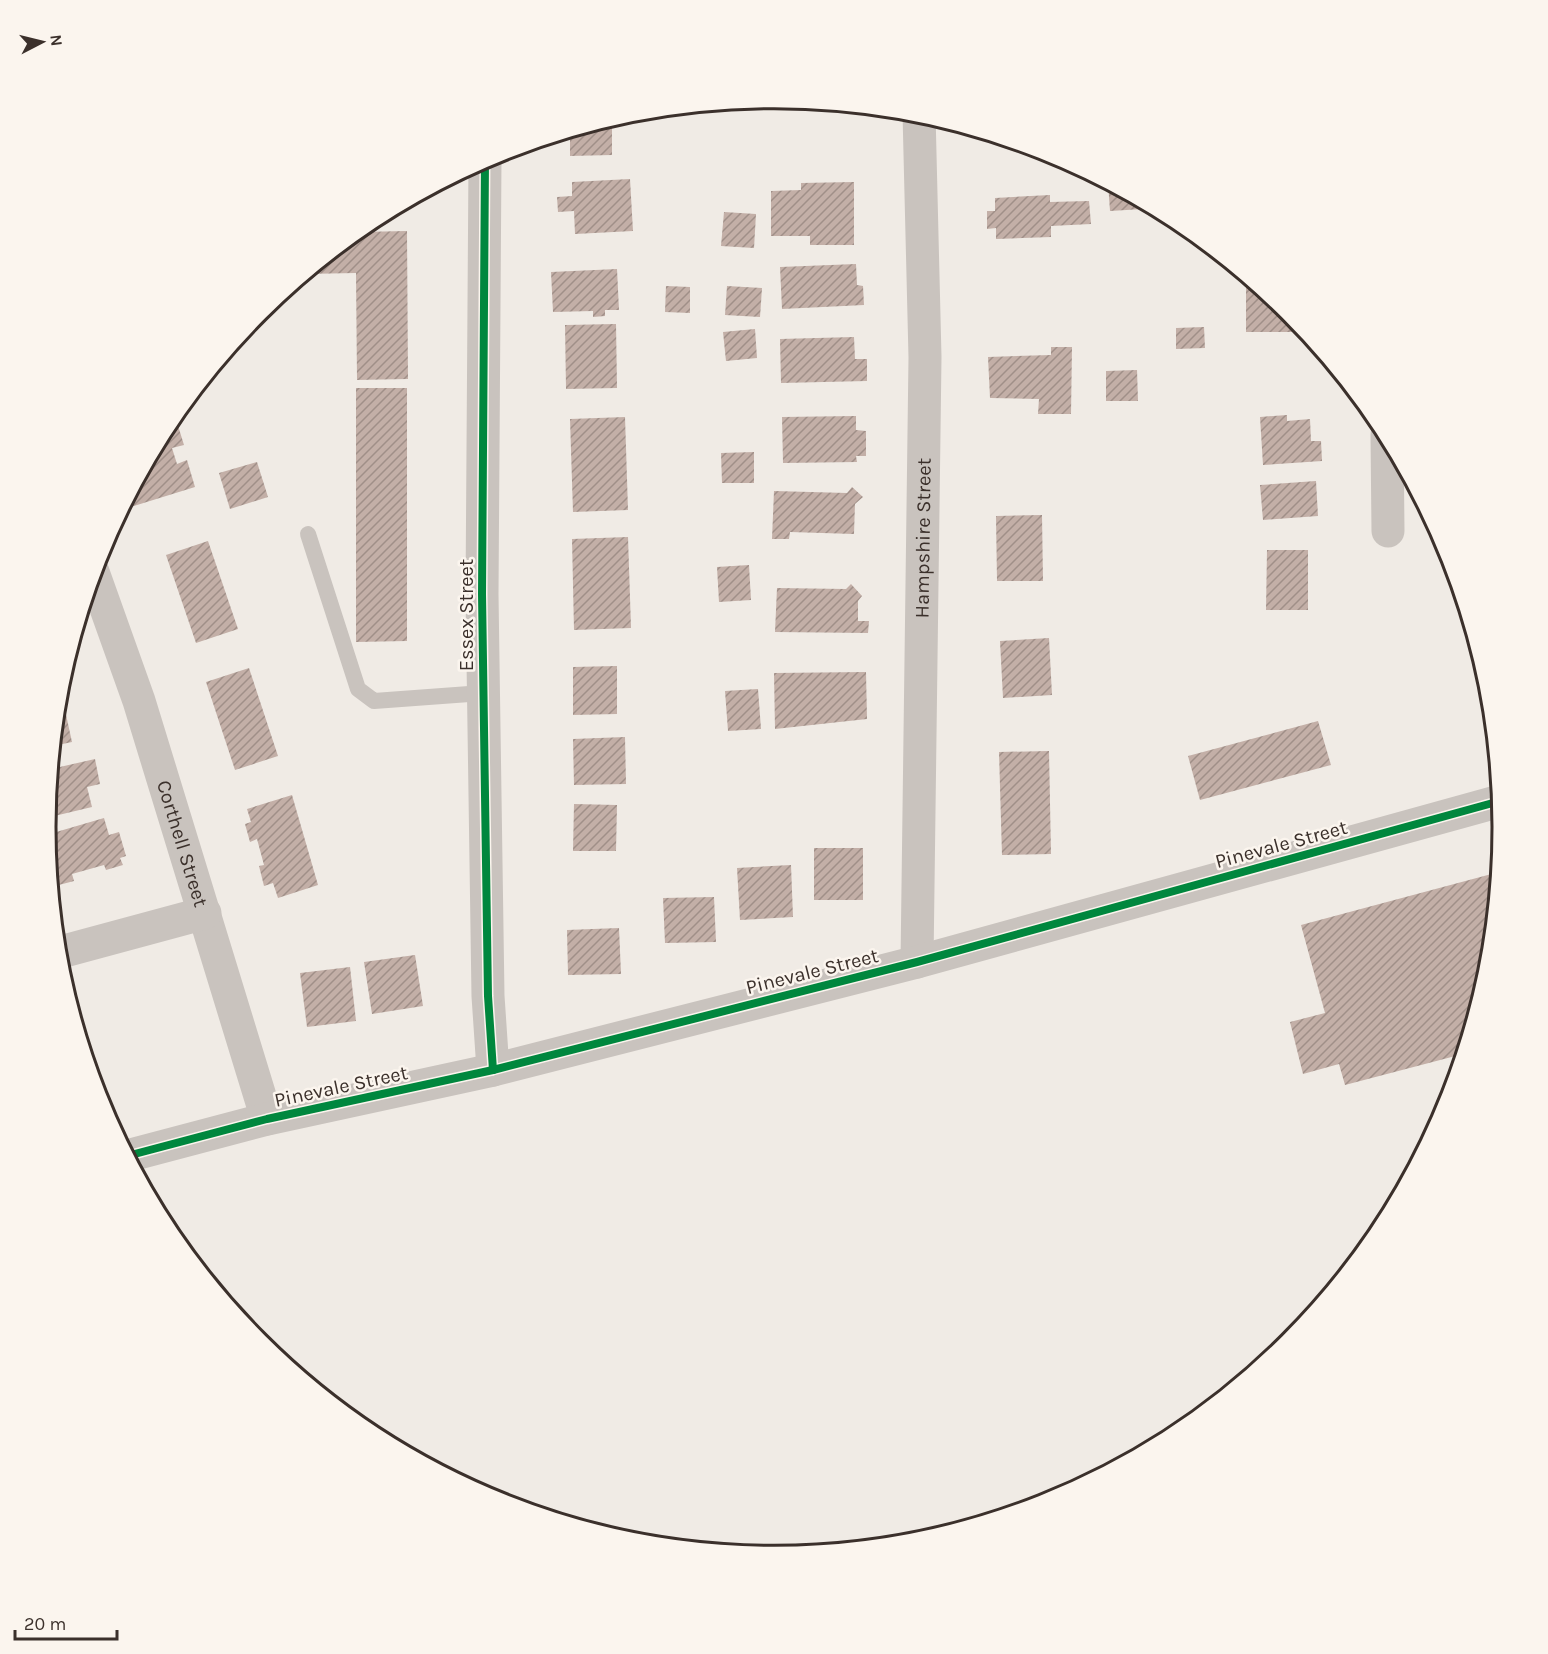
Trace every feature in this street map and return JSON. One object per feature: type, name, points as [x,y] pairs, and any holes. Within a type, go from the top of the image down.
[{"type":"street","name":"Hampshire Street","points":[[917,962],[925,369],[919,123]]},
{"type":"street","name":"Essex Street","points":[[484,170],[483,693],[488,996],[493,1070]]},
{"type":"street","points":[[1387,454],[1388,531]]},
{"type":"street","name":"Corthell Street","points":[[98,586],[139,701],[267,1119]]},
{"type":"street","name":"Pinevale Street","points":[[135,1154],[267,1119],[493,1070],[917,962],[1491,803]]},
{"type":"street","points":[[66,950],[205,913]]},
{"type":"lane","points":[[308,534],[358,689],[374,701],[483,693]]},
{"type":"building","points":[[612,127],[612,155],[570,156],[570,139]]},
{"type":"building","points":[[630,179],[633,231],[575,234],[574,211],[558,212],[557,197],[572,196],[572,182]]},
{"type":"building","points":[[854,182],[854,245],[810,245],[810,236],[771,236],[771,191],[801,190],[801,183]]},
{"type":"building","points":[[1109,192],[1140,209],[1110,211]]},
{"type":"building","points":[[1050,195],[1050,202],[1089,201],[1091,224],[1051,226],[1051,237],[996,239],[996,228],[987,229],[987,211],[995,211],[995,198]]},
{"type":"building","points":[[724,212],[756,214],[754,248],[721,246]]},
{"type":"building","points":[[407,231],[408,379],[357,380],[356,273],[316,274],[373,232]]},
{"type":"building","points":[[856,264],[857,285],[863,286],[864,305],[782,309],[780,267]]},
{"type":"building","points":[[617,269],[619,310],[605,310],[605,316],[593,317],[593,311],[553,312],[551,272]]},
{"type":"building","points":[[666,286],[690,287],[690,313],[665,312]]},
{"type":"building","points":[[727,286],[762,288],[760,317],[725,315]]},
{"type":"building","points":[[1246,288],[1249,288],[1294,332],[1246,332]]},
{"type":"building","points":[[616,324],[617,388],[566,389],[565,325]]},
{"type":"building","points":[[1204,327],[1205,348],[1176,349],[1176,328]]},
{"type":"building","points":[[755,329],[757,358],[726,361],[723,332]]},
{"type":"building","points":[[854,337],[855,359],[867,359],[867,381],[781,383],[780,339]]},
{"type":"building","points":[[1051,347],[1072,347],[1071,414],[1038,414],[1039,399],[990,398],[988,357],[1051,355]]},
{"type":"building","points":[[1137,370],[1138,401],[1106,401],[1106,371]]},
{"type":"building","points":[[356,388],[407,388],[407,641],[356,642]]},
{"type":"building","points":[[1287,415],[1287,421],[1310,419],[1311,441],[1321,441],[1322,461],[1263,465],[1260,417]]},
{"type":"building","points":[[856,416],[856,430],[866,431],[866,456],[856,456],[857,462],[783,463],[782,417]]},
{"type":"building","points":[[625,417],[628,510],[573,512],[570,419]]},
{"type":"building","points":[[178,426],[184,445],[172,448],[177,464],[187,460],[195,487],[131,507]]},
{"type":"building","points":[[754,452],[754,483],[722,483],[721,453]]},
{"type":"building","points":[[257,462],[268,497],[230,509],[219,473]]},
{"type":"building","points":[[1316,481],[1318,516],[1263,520],[1260,485]]},
{"type":"building","points":[[852,487],[863,497],[855,504],[854,534],[790,532],[789,539],[772,539],[774,491],[847,493]]},
{"type":"building","points":[[1042,515],[1043,581],[997,581],[996,516]]},
{"type":"building","points":[[628,537],[631,628],[574,630],[572,539]]},
{"type":"building","points":[[208,541],[238,629],[196,643],[166,555]]},
{"type":"building","points":[[1267,550],[1308,550],[1308,610],[1266,610]]},
{"type":"building","points":[[749,565],[751,600],[719,602],[717,567]]},
{"type":"building","points":[[851,584],[862,596],[858,601],[858,621],[869,621],[868,633],[775,632],[777,588],[846,589]]},
{"type":"building","points":[[1049,638],[1052,695],[1003,698],[1000,641]]},
{"type":"building","points":[[617,666],[617,714],[573,715],[573,667]]},
{"type":"building","points":[[249,668],[278,756],[235,770],[206,682]]},
{"type":"building","points":[[866,672],[867,719],[775,729],[774,673]]},
{"type":"building","points":[[758,689],[761,729],[728,731],[725,691]]},
{"type":"building","points":[[65,711],[72,742],[61,744]]},
{"type":"building","points":[[1318,721],[1331,765],[1200,800],[1188,756]]},
{"type":"building","points":[[625,737],[626,784],[574,785],[573,739]]},
{"type":"building","points":[[1049,751],[1051,854],[1002,855],[999,752]]},
{"type":"building","points":[[95,759],[100,784],[87,787],[92,807],[56,816],[58,767]]},
{"type":"building","points":[[292,795],[318,885],[278,898],[273,883],[264,886],[259,866],[264,865],[257,839],[250,842],[245,824],[251,822],[247,809]]},
{"type":"building","points":[[574,804],[617,805],[616,851],[573,851]]},
{"type":"building","points":[[104,818],[109,835],[119,832],[126,856],[120,858],[123,865],[106,870],[104,865],[72,874],[74,881],[58,885],[56,832]]},
{"type":"building","points":[[814,848],[863,848],[863,900],[814,900]]},
{"type":"building","points":[[791,865],[793,917],[740,920],[737,868]]},
{"type":"building","points":[[1491,874],[1479,967],[1455,1056],[1345,1085],[1339,1064],[1303,1074],[1290,1022],[1325,1013],[1301,925]]},
{"type":"building","points":[[714,897],[716,942],[665,943],[663,898]]},
{"type":"building","points":[[619,928],[621,974],[568,975],[567,930]]},
{"type":"building","points":[[415,955],[423,1006],[372,1014],[364,962]]},
{"type":"building","points":[[350,967],[356,1021],[307,1027],[300,973]]},
{"type":"cycle path","points":[[485,170],[482,594],[488,996],[493,1070]]},
{"type":"cycle path","points":[[135,1154],[267,1119],[493,1070],[917,962],[1491,803]]}]
